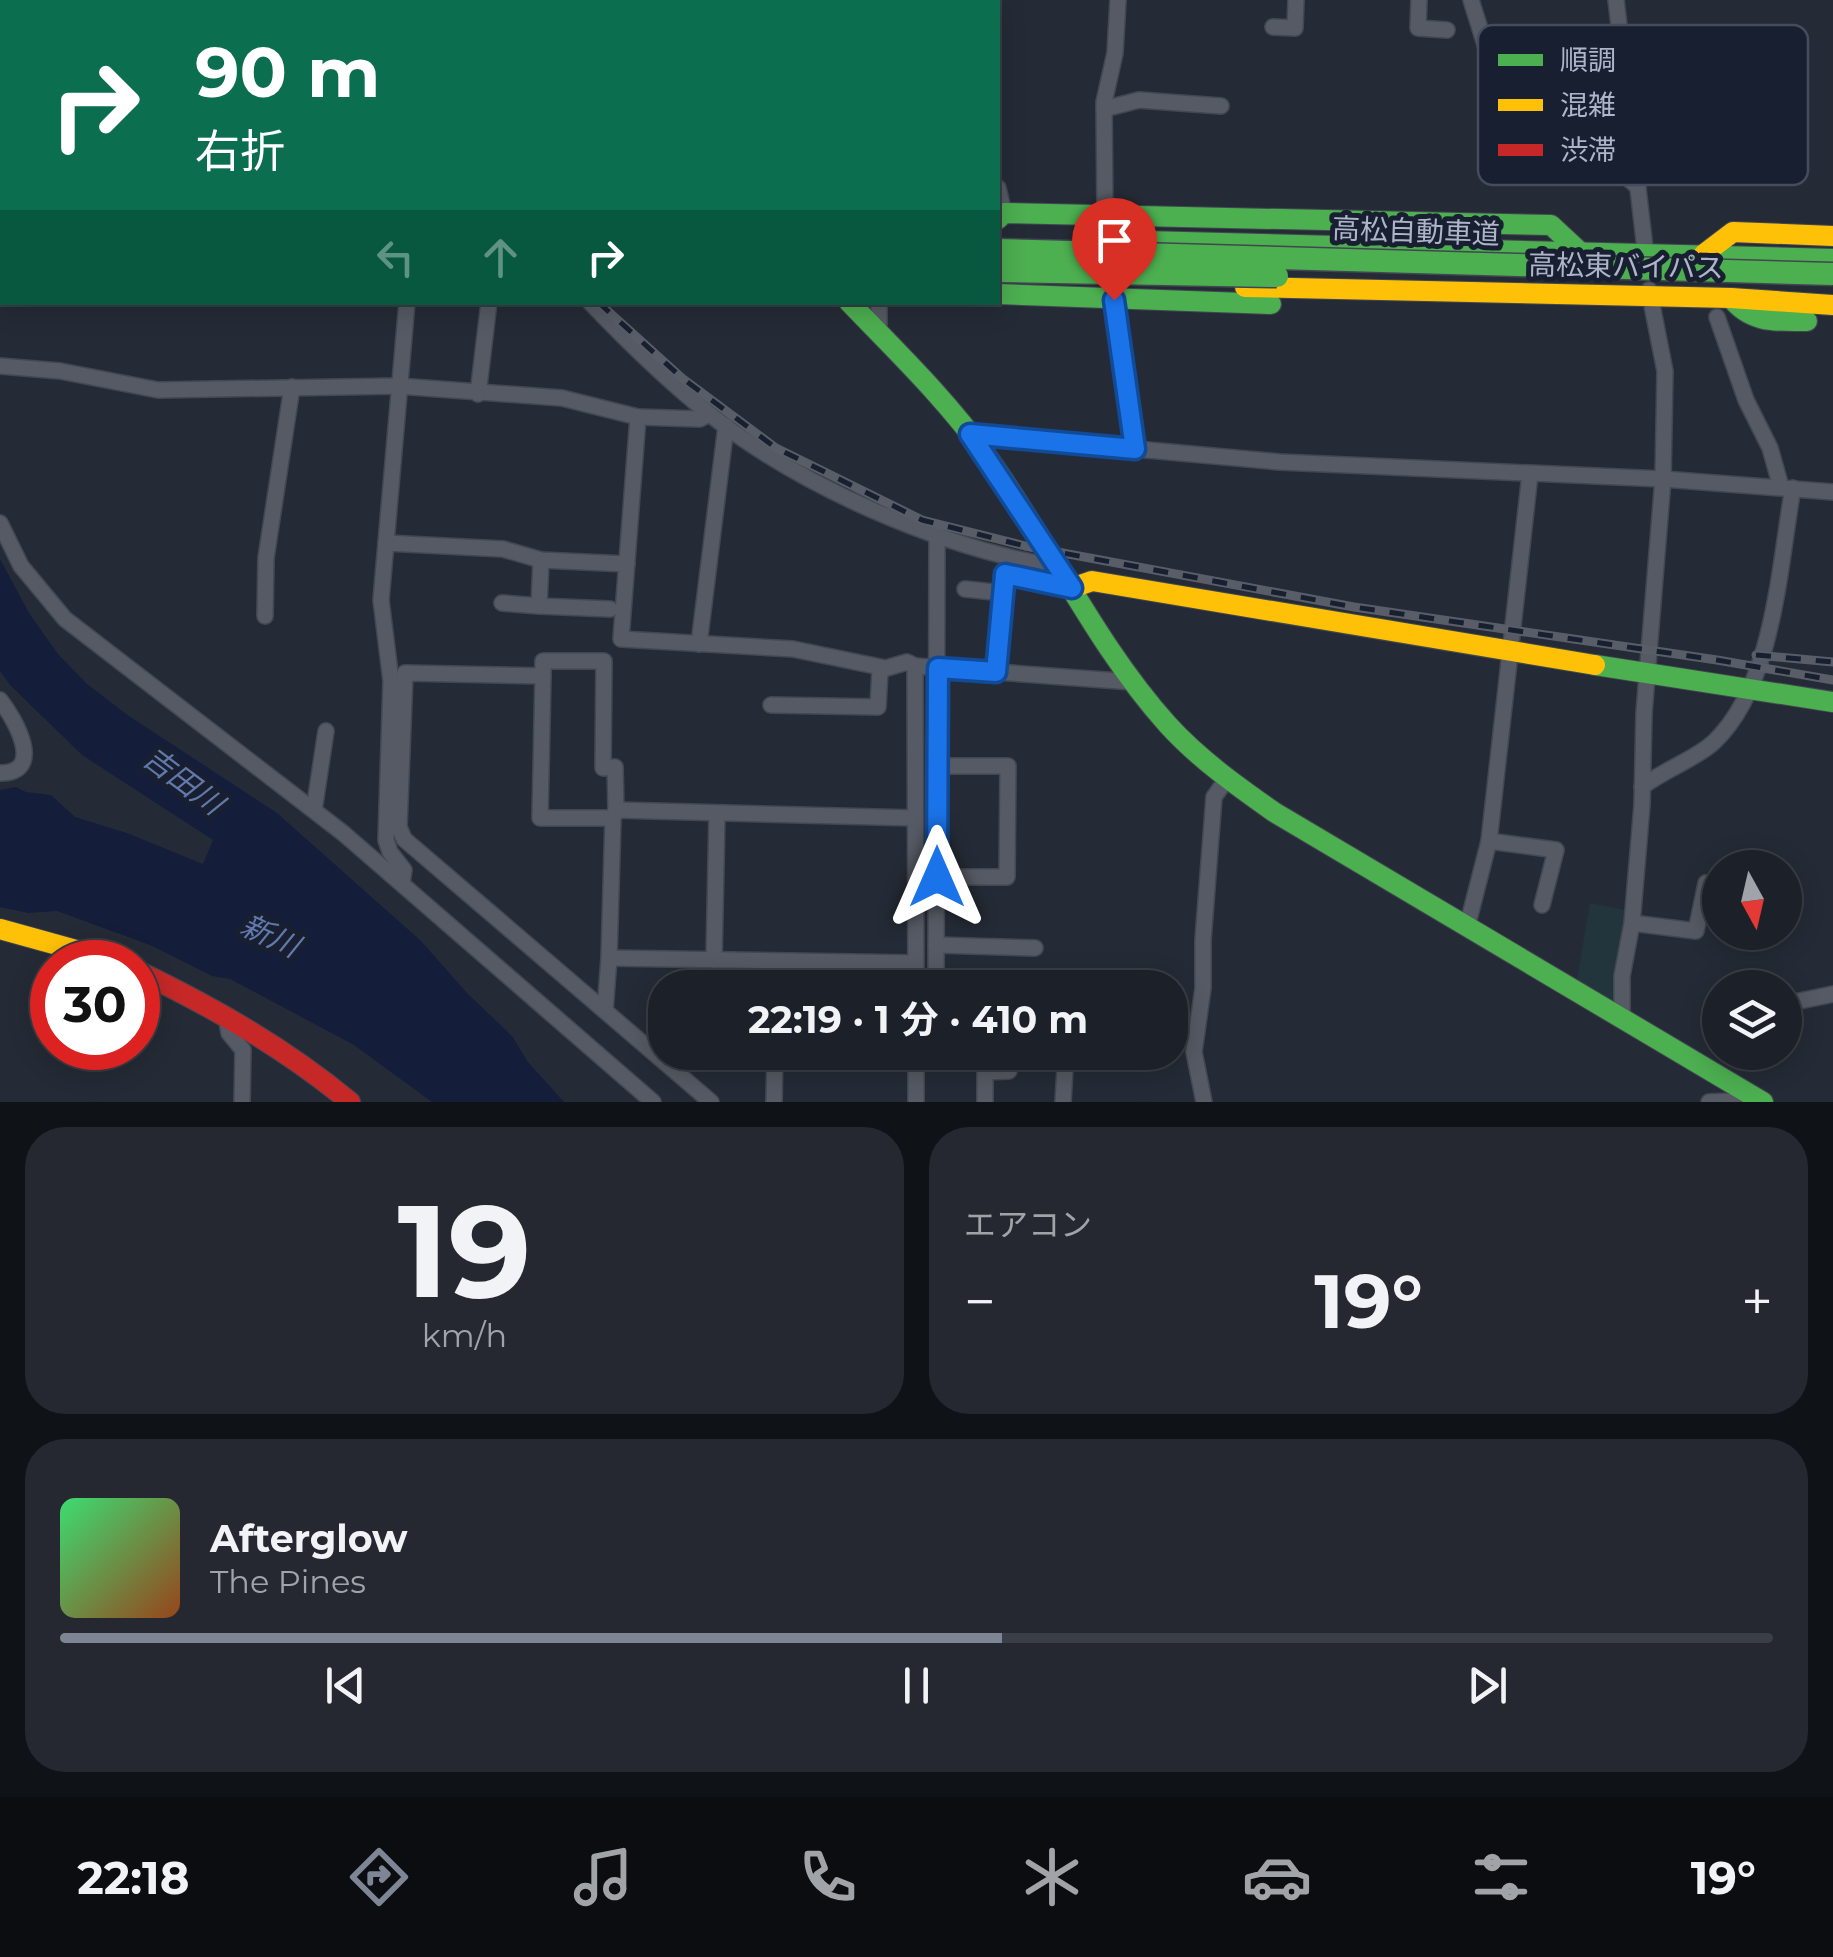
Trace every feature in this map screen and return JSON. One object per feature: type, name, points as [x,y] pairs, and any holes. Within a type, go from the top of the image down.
[{"type":"main road","points":[[1001,216],[1551,225],[1579,251]]},
{"type":"main road","points":[[1275,244],[1276,218]]},
{"type":"main road","points":[[1704,254],[1733,232],[1833,236]]},
{"type":"main road","name":"高松東バイパス","points":[[1000,237],[1833,259]]},
{"type":"main road","name":"高松自動車道","points":[[1000,250],[1833,274]]},
{"type":"main road","name":"高松自動車道","points":[[1000,271],[1589,282],[1833,292]]},
{"type":"main road","name":"高松東バイパス","points":[[1000,282],[1601,294],[1650,296],[1724,308],[1833,305]]},
{"type":"main road","points":[[1000,294],[1569,313],[1582,311],[1601,294]]},
{"type":"main road","points":[[852,305],[970,434],[1133,682],[1167,724],[1226,780],[1762,1101]]},
{"type":"main road","points":[[1724,308],[1758,320],[1833,322]]},
{"type":"main road","points":[[1072,588],[1092,580],[1508,652],[1833,702]]},
{"type":"main road","points":[[0,929],[47,940]]},
{"type":"main road","points":[[160,982],[279,1049],[350,1102]]},
{"type":"street","points":[[1105,215],[1104,110],[1115,54],[1118,0]]},
{"type":"street","points":[[1273,28],[1294,28],[1296,0]]},
{"type":"street","points":[[1419,0],[1410,29],[1447,30]]},
{"type":"street","points":[[1471,0],[1479,25]]},
{"type":"street","points":[[1616,0],[1619,25]]},
{"type":"street","points":[[1104,110],[1139,100],[1221,106]]},
{"type":"street","points":[[1622,1017],[1622,976],[1632,923],[1664,480],[1665,371],[1650,296],[1636,185]]},
{"type":"street","points":[[1114,300],[1135,449]]},
{"type":"street","points":[[402,883],[404,870],[386,840],[391,681],[381,600],[407,305]]},
{"type":"street","points":[[478,394],[489,305]]},
{"type":"street","points":[[593,305],[708,414],[860,504],[994,555],[1058,567]]},
{"type":"street","points":[[879,305],[879,334]]},
{"type":"street","points":[[1642,787],[1678,762],[1711,746],[1734,720],[1752,688],[1766,642],[1787,487],[1746,400],[1724,308]]},
{"type":"street","points":[[0,366],[60,371],[158,390],[398,386],[562,398],[638,417],[700,418],[708,414]]},
{"type":"street","points":[[265,616],[266,558],[292,387]]},
{"type":"street","points":[[638,417],[622,639],[792,649],[886,668]]},
{"type":"street","points":[[699,644],[726,426]]},
{"type":"street","points":[[970,434],[1280,462],[1833,492]]},
{"type":"street","points":[[1468,927],[1489,841],[1530,474]]},
{"type":"street","points":[[0,523],[22,566],[66,619],[314,810],[652,1102]]},
{"type":"street","points":[[936,970],[938,535]]},
{"type":"street","points":[[386,542],[503,549],[541,560],[627,564]]},
{"type":"street","points":[[538,606],[541,560]]},
{"type":"street","points":[[996,672],[1005,574],[1072,588]]},
{"type":"street","points":[[965,589],[1003,593]]},
{"type":"street","points":[[502,603],[610,609]]},
{"type":"street","points":[[605,1011],[615,814],[616,767],[603,768],[604,661],[543,661],[540,818],[615,814],[717,813],[916,818]]},
{"type":"street","points":[[771,705],[878,707],[880,670],[907,662],[915,666],[1133,682]]},
{"type":"street","points":[[915,666],[916,970]]},
{"type":"street","points":[[542,676],[404,673],[400,826],[404,839],[711,1102]]},
{"type":"street","points":[[0,700],[16,723],[26,751],[22,765],[10,773],[0,773]]},
{"type":"street","points":[[314,810],[326,731]]},
{"type":"street","points":[[937,766],[1008,766],[1007,876],[937,877]]},
{"type":"street","points":[[1204,1102],[1194,1052],[1203,988],[1214,797],[1226,780]]},
{"type":"street","points":[[714,960],[717,813]]},
{"type":"street","points":[[1489,841],[1556,850],[1542,905]]},
{"type":"street","points":[[1632,923],[1696,931],[1702,902]]},
{"type":"street","points":[[936,945],[1035,948]]},
{"type":"street","points":[[608,958],[916,963]]},
{"type":"street","points":[[776,961],[776,970]]},
{"type":"street","points":[[1802,1000],[1833,994]]},
{"type":"street","points":[[226,1016],[229,1033],[243,1050],[242,1102]]},
{"type":"street","points":[[774,1070],[774,1102]]},
{"type":"street","points":[[916,1070],[916,1102]]},
{"type":"street","points":[[1063,1102],[1065,1070]]},
{"type":"street","points":[[986,1102],[985,1072],[1009,1071]]},
{"type":"street","points":[[1709,1102],[1762,1101]]},
{"type":"shaded area","points":[[1590,903],[1629,911],[1618,1004],[1577,980]]},
{"type":"water","points":[[0,559],[29,613],[58,654],[87,684],[277,813],[421,941],[512,1036],[528,1062],[564,1102],[432,1102],[354,1045],[230,979],[212,976],[160,950],[160,940],[136,940],[57,911],[28,913],[0,907],[0,790],[16,787],[51,795],[75,817],[203,864],[213,840],[82,755],[0,671]]},
{"type":"railway","points":[[601,305],[682,378],[776,448],[922,520],[1025,546],[1354,607],[1833,680]]},
{"type":"railway","points":[[1756,655],[1833,662]]},
{"type":"traffic: fast","points":[[1000,217],[1004,213],[1551,225],[1579,251]]},
{"type":"traffic: fast","points":[[1144,241],[1833,259]]},
{"type":"traffic: fast","points":[[1000,250],[1833,274]]},
{"type":"traffic: fast","points":[[1000,271],[1277,276]]},
{"type":"traffic: fast","points":[[1000,294],[1271,304]]},
{"type":"traffic: fast","points":[[1731,298],[1756,317],[1807,321]]},
{"type":"traffic: fast","points":[[852,305],[971,434],[1118,661],[1192,749],[1274,812],[1763,1102]]},
{"type":"traffic: fast","points":[[1595,665],[1833,702]]},
{"type":"traffic: slow","points":[[1704,254],[1733,232],[1833,236]]},
{"type":"traffic: slow","points":[[1245,287],[1731,298],[1833,305]]},
{"type":"traffic: slow","points":[[1072,588],[1092,581],[1595,665]]},
{"type":"traffic: slow","points":[[0,929],[40,940]]},
{"type":"traffic: jam","points":[[160,982],[248,1030],[350,1102]]},
{"type":"route","points":[[937,877],[938,668],[996,672],[1005,574],[1072,588],[970,434],[1135,449],[1114,300]]},
{"type":"water label","name":"吉田川","points":[[183,781]]},
{"type":"water label","name":"新川","points":[[270,936]]}]
